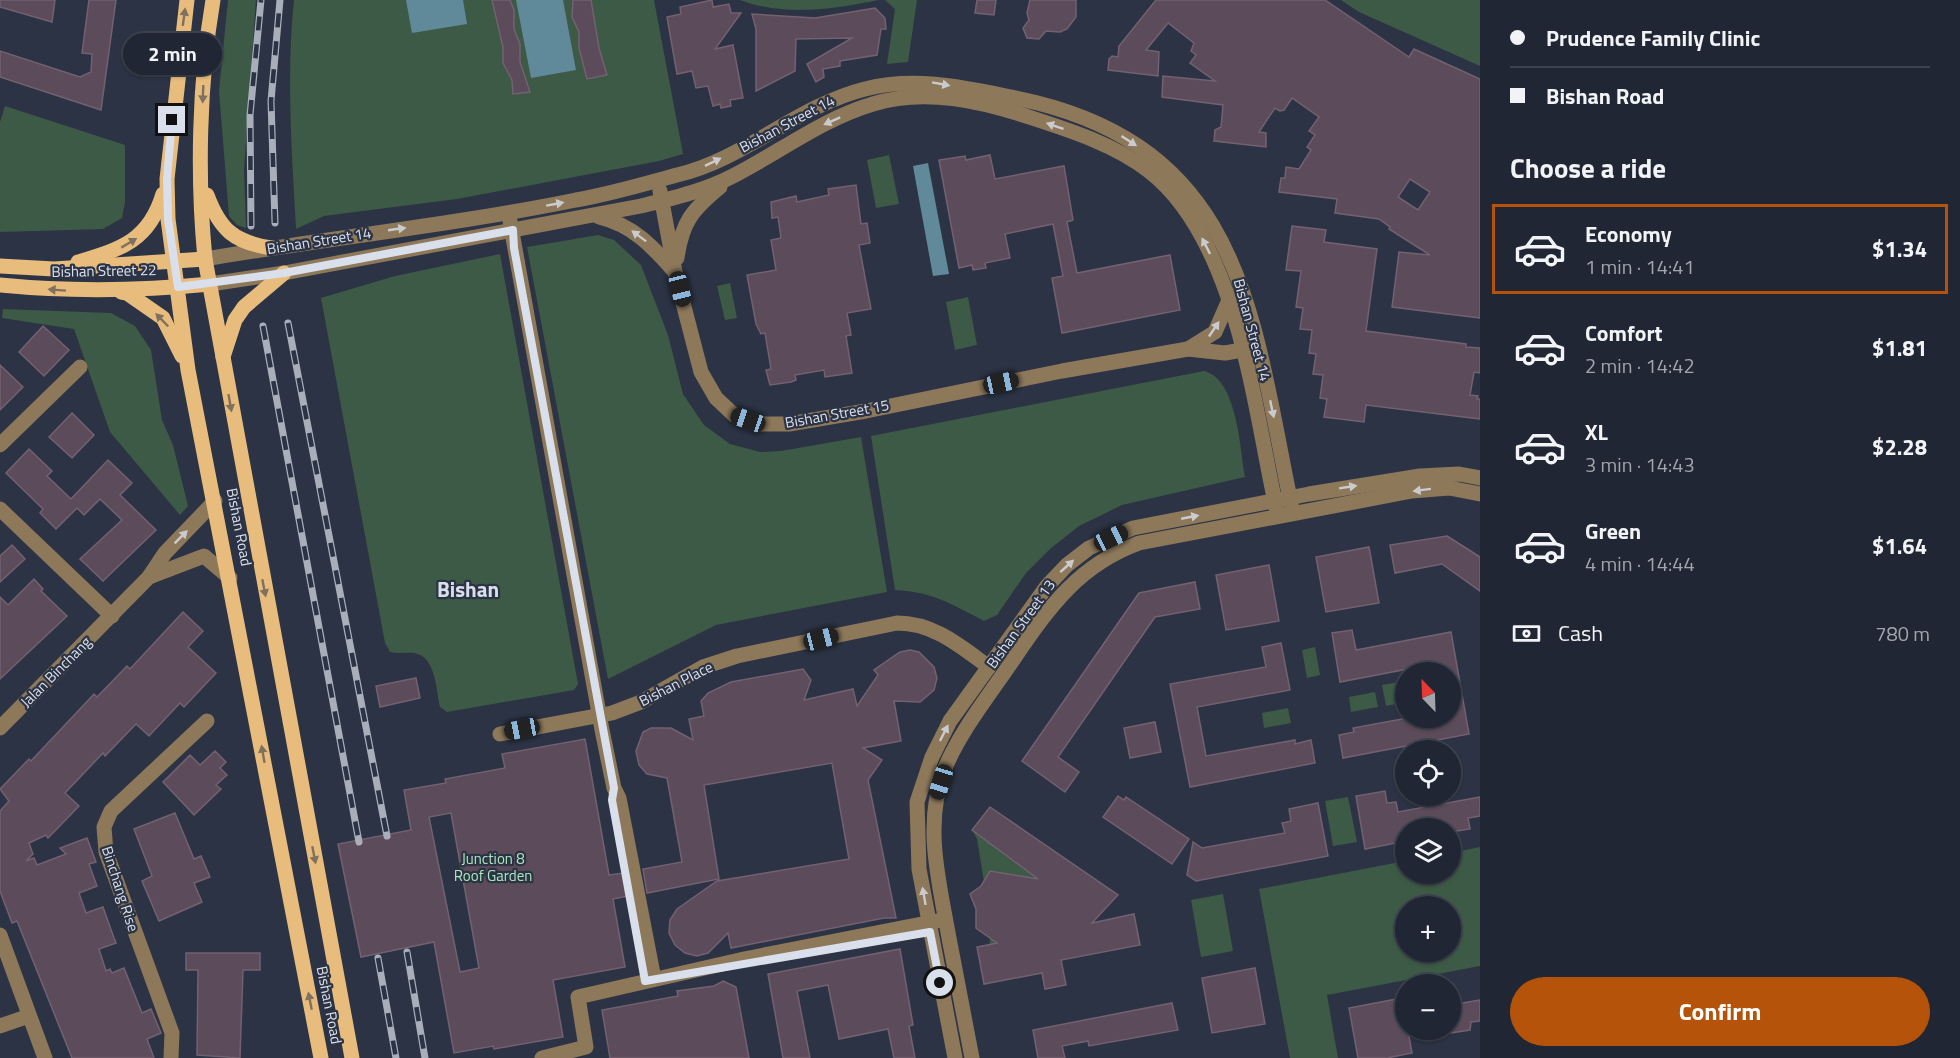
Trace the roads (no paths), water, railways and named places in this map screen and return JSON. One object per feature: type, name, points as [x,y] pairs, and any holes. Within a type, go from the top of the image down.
[{"type":"main road","name":"Bishan Road","points":[[186,0],[167,179],[168,219],[188,370],[321,1058]]},
{"type":"main road","name":"Bishan Road","points":[[213,0],[204,57],[205,259],[352,1058]]},
{"type":"main road","points":[[54,269],[116,250],[142,235],[157,213],[167,179]]},
{"type":"main road","points":[[203,184],[219,221],[228,231],[242,242],[271,249]]},
{"type":"main road","name":"Bishan Street 22","points":[[0,266],[54,269],[205,259]]},
{"type":"main road","points":[[223,357],[235,320],[260,290],[284,273]]},
{"type":"main road","name":"Bishan Street 22","points":[[0,285],[62,291],[115,291],[210,284]]},
{"type":"main road","points":[[115,291],[127,293],[163,318],[188,370]]},
{"type":"street","name":"Bishan Street 14","points":[[205,259],[578,200],[703,167],[831,99],[867,88],[896,83],[930,82],[1036,102],[1091,121],[1121,136],[1160,162],[1188,189],[1214,224],[1232,261],[1256,331],[1290,497],[1286,514]]},
{"type":"street","name":"Bishan Street 14","points":[[210,284],[284,273],[662,201],[704,189],[734,176],[825,124],[871,104],[912,97],[976,102],[1058,126],[1110,147],[1149,172],[1173,196],[1195,225],[1217,267],[1229,300],[1274,500],[1286,514]]},
{"type":"street","points":[[675,272],[680,237],[689,215],[734,176]]},
{"type":"street","name":"Bishan Street 15","points":[[658,179],[675,272],[701,372],[716,398],[735,415],[762,424],[789,424],[866,411],[1062,371],[1188,349],[1225,353],[1242,350]]},
{"type":"street","points":[[497,214],[510,220],[513,230],[514,248],[600,715],[614,788],[619,798],[649,980]]},
{"type":"street","points":[[592,216],[618,222],[639,234],[675,272]]},
{"type":"street","name":"Bishan Street 15","points":[[1188,349],[1215,332],[1229,300]]},
{"type":"street","points":[[1242,350],[1256,331]]},
{"type":"street","points":[[0,445],[80,367]]},
{"type":"street","name":"Bishan Street 13","points":[[955,1058],[919,869],[917,802],[932,757],[950,721],[1047,586],[1067,565],[1089,548],[1133,528],[1290,497],[1441,473],[1480,478]]},
{"type":"street","name":"Bishan Street 13","points":[[972,1058],[936,867],[933,826],[937,794],[945,769],[960,738],[1058,597],[1099,561],[1139,543],[1435,488],[1480,494]]},
{"type":"street","name":"Jalan Binchang","points":[[0,728],[149,577],[165,554],[215,501]]},
{"type":"street","points":[[0,509],[112,616]]},
{"type":"street","name":"Jalan Binchang","points":[[149,577],[204,556],[230,578]]},
{"type":"street","name":"Bishan Place","points":[[500,734],[600,715],[641,702],[703,668],[737,656],[897,623],[915,623],[931,628],[989,667]]},
{"type":"street","name":"Binchang Rise","points":[[171,1058],[172,1033],[106,852],[104,827],[111,811],[207,721]]},
{"type":"street","points":[[542,1058],[586,1047],[578,997],[649,980],[737,963],[745,965],[946,924]]},
{"type":"street","points":[[0,935],[45,1058]]},
{"type":"street","points":[[0,1026],[29,1016]]},
{"type":"water","points":[[406,0],[463,0],[467,24],[412,33]]},
{"type":"water","points":[[516,0],[563,0],[576,70],[531,78]]},
{"type":"water","points":[[928,163],[949,274],[933,276],[913,166]]},
{"type":"railway","points":[[251,226],[250,115],[261,0]]},
{"type":"railway","points":[[275,223],[271,101],[280,0]]},
{"type":"railway","points":[[288,323],[387,836]]},
{"type":"railway","points":[[263,326],[359,842]]},
{"type":"railway","points":[[407,952],[425,1058]]},
{"type":"railway","points":[[378,958],[396,1058]]},
{"type":"district","name":"Bishan","points":[[468,590]]},
{"type":"park label","name":"Junction 8 Roof Garden","points":[[493,868]]}]
